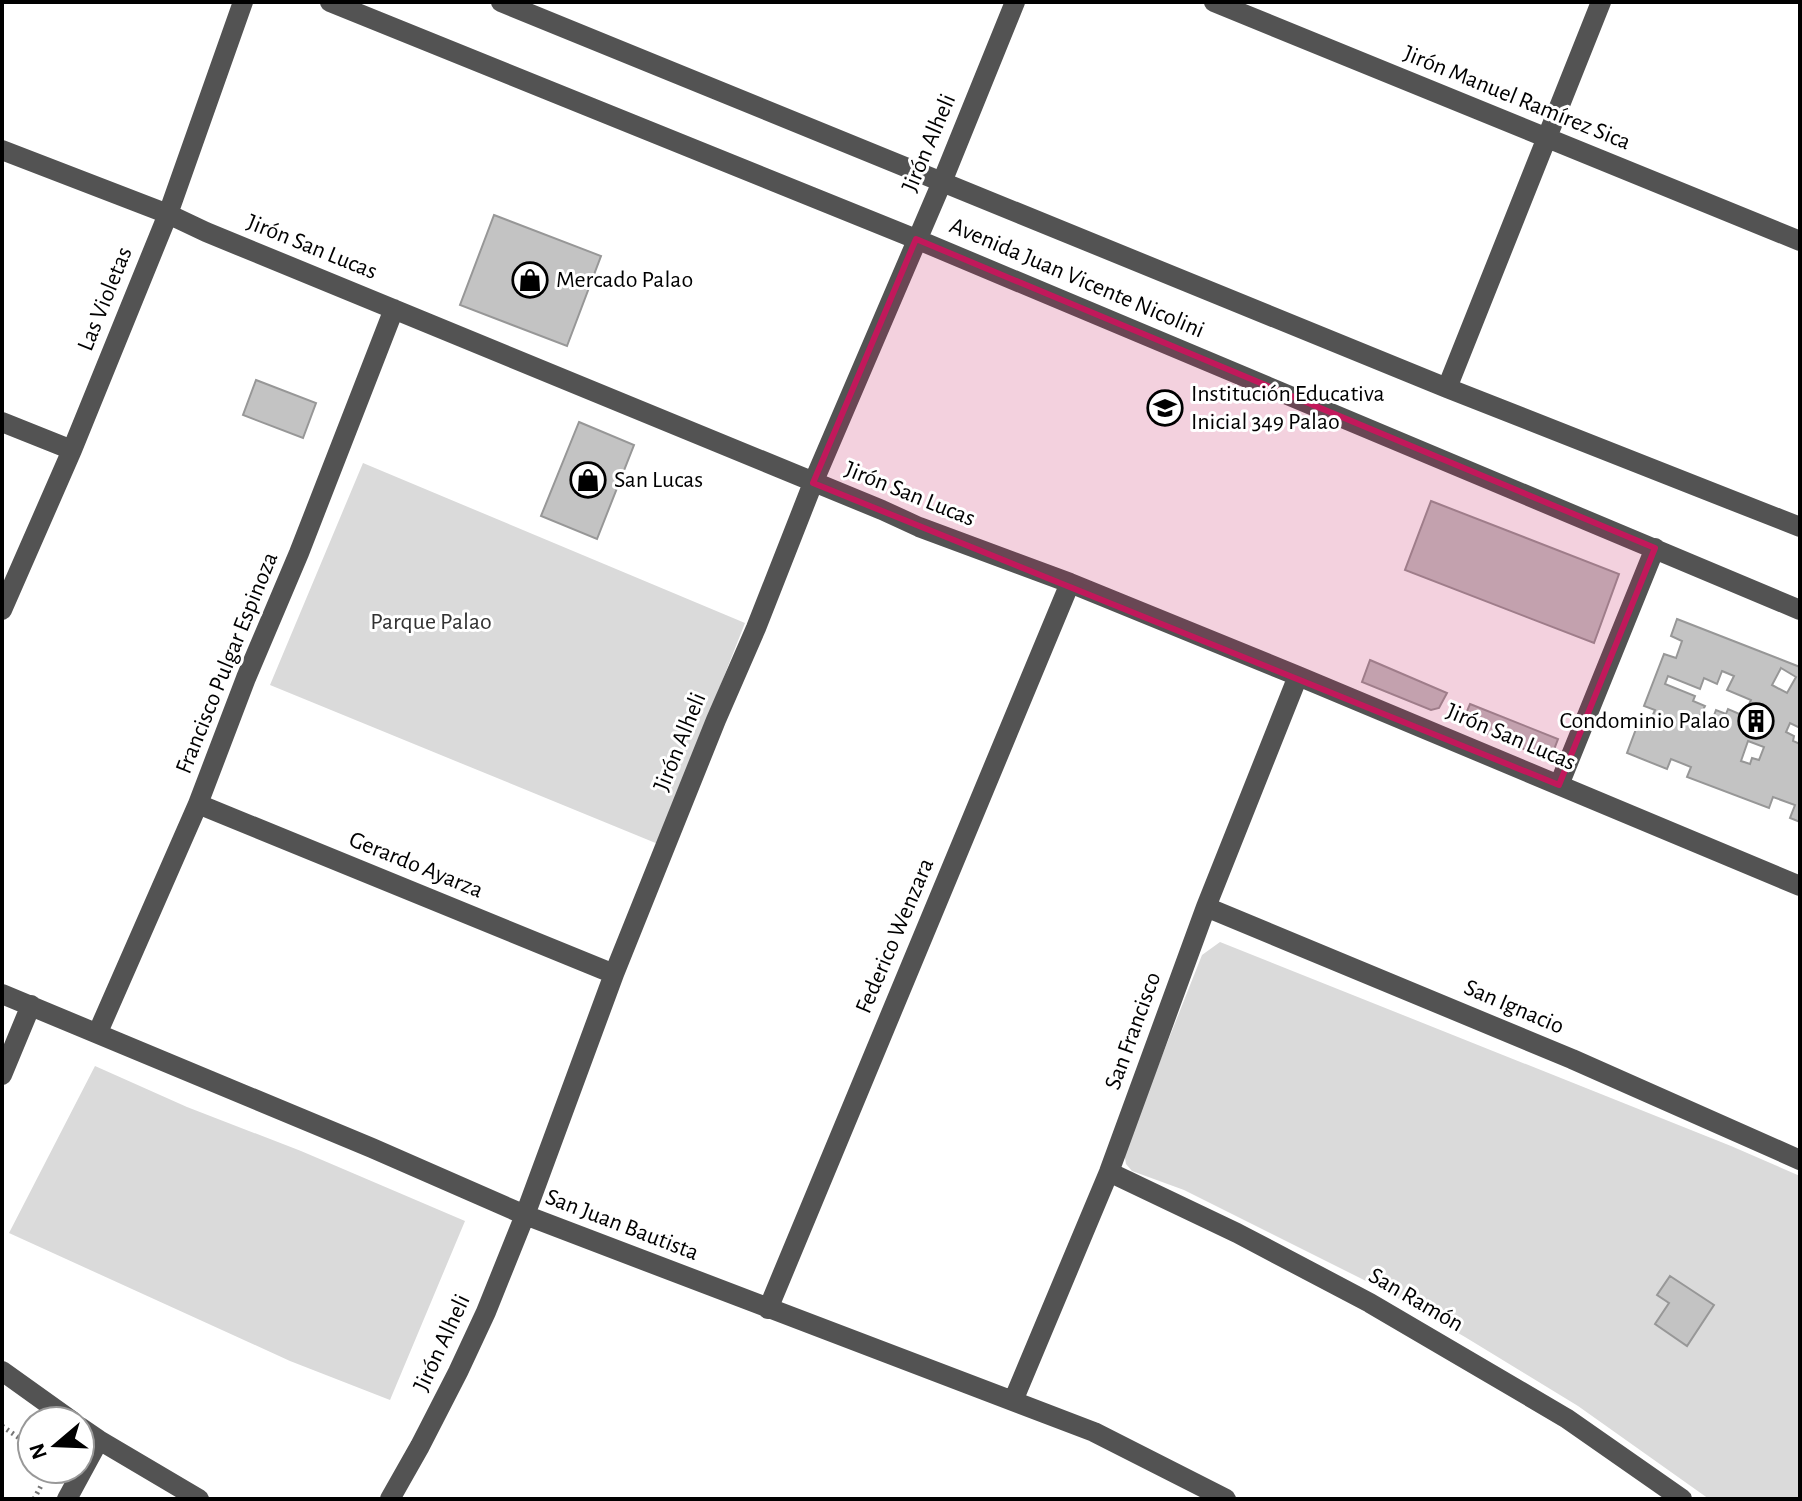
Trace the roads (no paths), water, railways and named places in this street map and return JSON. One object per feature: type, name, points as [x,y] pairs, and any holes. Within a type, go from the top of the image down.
[{"type":"street","name":"Las Violetas","points":[[2,610],[72,450],[168,214],[243,2]]},
{"type":"street","name":"Avenida Juan Vicente Nicolini","points":[[330,2],[916,239],[1800,610]]},
{"type":"street","name":"Avenida Juan Vicente Nicolini","points":[[501,2],[1447,388],[1800,527]]},
{"type":"street","name":"Jirón Alheli","points":[[390,1499],[458,1372],[486,1312],[614,974],[716,720],[1015,2]]},
{"type":"street","name":"Jirón Manuel Ramírez Sica","points":[[1214,2],[1800,241]]},
{"type":"street","points":[[1447,388],[1601,2]]},
{"type":"street","name":"Jirón San Lucas","points":[[2,150],[168,214],[919,527],[1070,583],[1298,676],[1800,886]]},
{"type":"street","name":"Francisco Pulgar Espinoza","points":[[98,1032],[198,804],[394,309]]},
{"type":"street","points":[[2,422],[72,450]]},
{"type":"street","points":[[1559,785],[1655,548]]},
{"type":"street","name":"Federico Wenzara","points":[[768,1309],[1070,583]]},
{"type":"street","name":"San Francisco","points":[[1013,1401],[1109,1172],[1206,907],[1298,676]]},
{"type":"street","name":"Gerardo Ayarza","points":[[198,804],[614,974]]},
{"type":"street","name":"San Ignacio","points":[[1206,907],[1572,1059],[1800,1160]]},
{"type":"street","name":"San Juan Bautista","points":[[2,994],[525,1215],[1094,1432],[1226,1499]]},
{"type":"street","points":[[2,1075],[31,1005]]},
{"type":"street","name":"San Ramón","points":[[1109,1172],[1237,1233],[1370,1303],[1566,1418],[1682,1499]]},
{"type":"street","points":[[2,1371],[50,1405]]},
{"type":"street","points":[[96,1438],[199,1499]]},
{"type":"street","points":[[67,1499],[99,1440]]},
{"type":"place","name":"Mercado Palao","points":[[530,280]]},
{"type":"place","name":"Institución Educativa Inicial 349 Palao","points":[[1165,408]]},
{"type":"place","name":"San Lucas","points":[[588,480]]},
{"type":"place","name":"Condominio Palao","points":[[1756,721]]},
{"type":"park label","name":"Parque Palao","points":[[431,622]]}]
